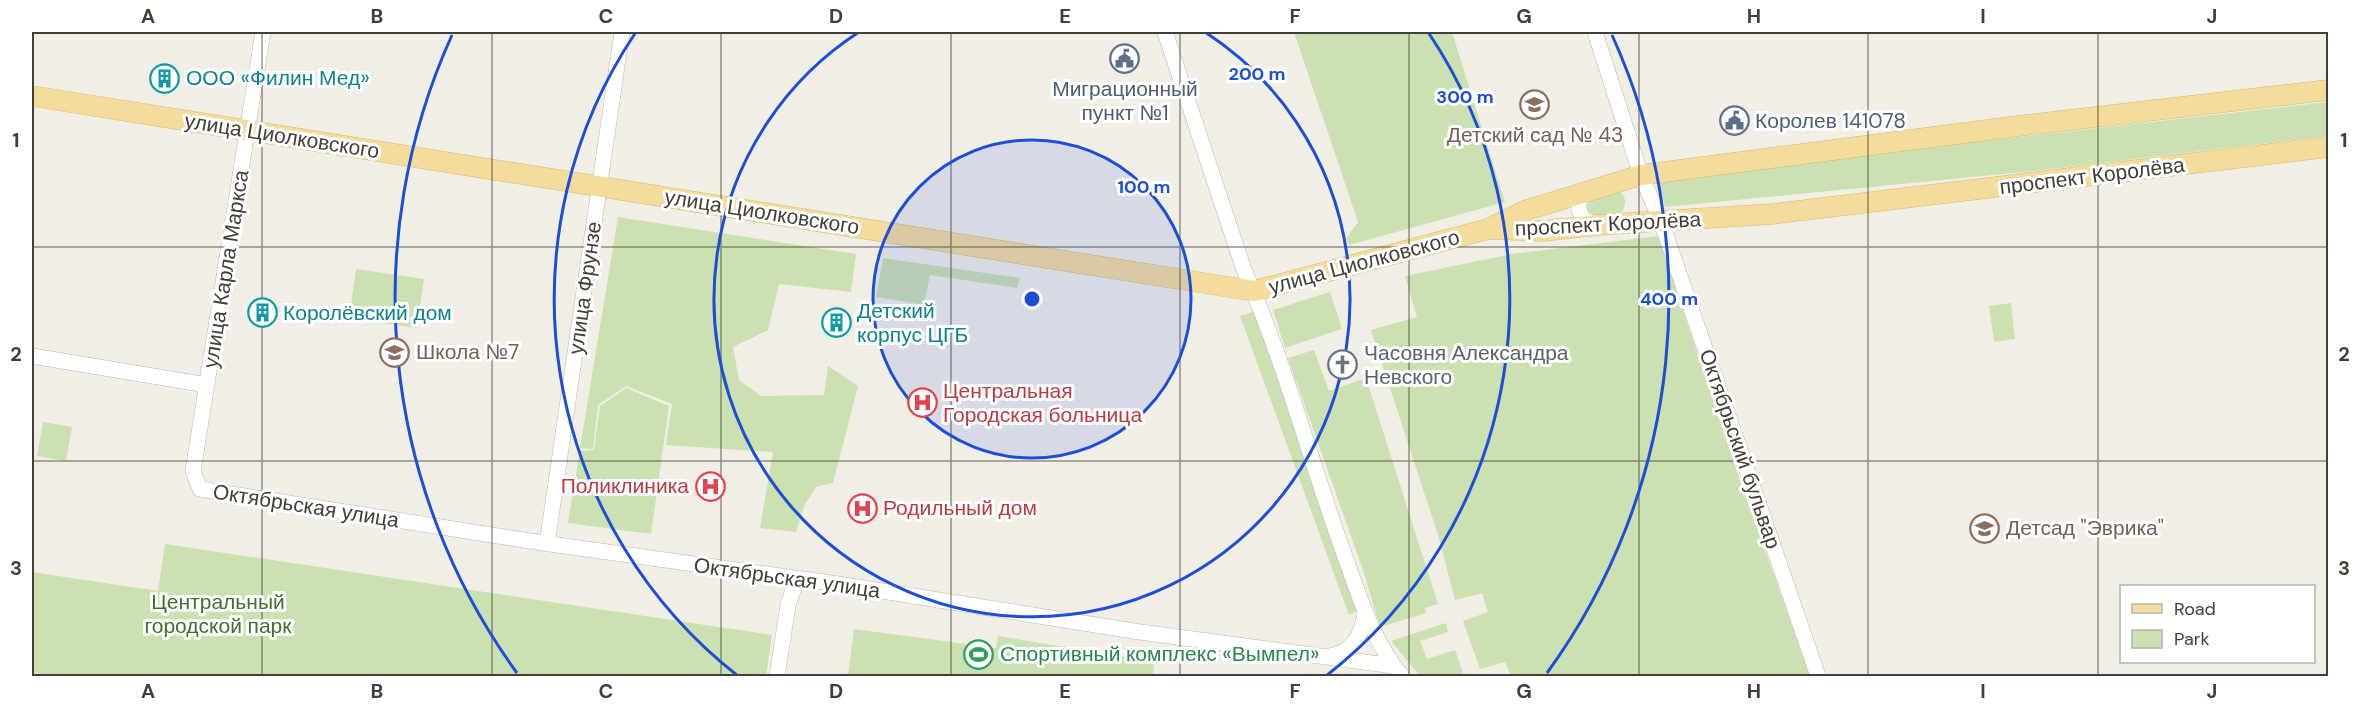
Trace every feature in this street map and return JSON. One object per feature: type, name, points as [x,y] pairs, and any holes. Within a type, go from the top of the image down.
[{"type":"main road","name":"проспект Королёва","points":[[1484,230],[1527,210],[1641,175],[2000,128],[2328,90]]},
{"type":"main road","name":"улица Циолковского","points":[[32,96],[1254,291],[1484,230]]},
{"type":"main road","name":"проспект Королёва","points":[[1484,230],[1543,231],[1597,225],[1779,213],[2328,147]]},
{"type":"street","name":"улица Карла Маркса","points":[[194,471],[263,32]]},
{"type":"street","name":"улица Фрунзе","points":[[547,544],[622,32]]},
{"type":"street","points":[[1165,32],[1244,270],[1254,291],[1365,611],[1398,671]]},
{"type":"street","name":"Октябрьский бульвар","points":[[1595,32],[1641,175],[1661,221],[1818,676]]},
{"type":"street","points":[[1579,194],[1579,209],[1583,219],[1597,225]]},
{"type":"street","points":[[32,356],[207,384]]},
{"type":"street","name":"Октябрьская улица","points":[[194,471],[200,489],[547,544],[1321,657],[1398,671]]},
{"type":"street","points":[[777,676],[788,604],[797,579]]},
{"type":"street","points":[[1321,657],[1335,655],[1348,649],[1361,633],[1365,611]]},
{"type":"green space","points":[[1294,32],[1452,32],[1505,202],[1349,245],[1346,239],[1358,222]]},
{"type":"green space","points":[[2328,102],[2328,136],[2043,170],[1665,207],[1658,181],[1710,172]]},
{"type":"green space","points":[[1619,190],[1624,196],[1625,203],[1619,216],[1593,219],[1585,211],[1586,205],[1593,198]]},
{"type":"green space","points":[[618,217],[856,254],[851,292],[779,284],[768,330],[733,347],[739,380],[761,396],[824,395],[828,366],[858,386],[833,483],[816,487],[804,506],[796,532],[760,528],[773,452],[666,445],[672,404],[626,386],[598,405],[593,449],[580,448]]},
{"type":"green space","points":[[1658,236],[1740,480],[1810,676],[1511,676],[1505,662],[1480,669],[1463,621],[1488,612],[1482,593],[1455,600],[1439,538],[1371,330],[1417,317],[1405,276],[1512,254]]},
{"type":"green space","points":[[883,258],[1020,278],[1017,288],[930,275],[924,305],[876,297]]},
{"type":"green space","points":[[356,269],[424,279],[417,328],[349,319]]},
{"type":"green space","points":[[1330,292],[1342,329],[1285,348],[1273,310]]},
{"type":"green space","points":[[2011,303],[2015,339],[1994,342],[1989,306]]},
{"type":"green space","points":[[1257,311],[1361,609],[1349,615],[1240,316]]},
{"type":"green space","points":[[1314,350],[1329,391],[1366,378],[1438,604],[1425,608],[1426,613],[1380,627],[1363,570],[1288,358]]},
{"type":"green space","points":[[626,388],[669,406],[651,534],[568,523],[580,451],[594,450],[600,406]]},
{"type":"green space","points":[[43,422],[72,427],[66,461],[37,456]]},
{"type":"green space","name":"Центральный городской парк","points":[[165,544],[772,635],[766,676],[32,676],[32,572],[158,591]]},
{"type":"green space","points":[[1446,623],[1448,632],[1420,641],[1427,659],[1455,650],[1464,676],[1420,676],[1391,641]]},
{"type":"green space","name":"Спортивный комплекс «Вымпел»","points":[[854,629],[996,648],[998,636],[1154,662],[1153,676],[848,676]]},
{"type":"place","name":"Миграционный пункт №1","points":[[1125,58]]},
{"type":"place","name":"ООО «Филин Мед»","points":[[165,78]]},
{"type":"place","name":"Детский сад № 43","points":[[1535,104]]},
{"type":"place","name":"Королев 141078","points":[[1734,121]]},
{"type":"place","name":"Королёвский дом","points":[[262,313]]},
{"type":"place","name":"Детский корпус ЦГБ","points":[[836,323]]},
{"type":"place","name":"Школа №7","points":[[395,352]]},
{"type":"place","name":"Часовня Александра Невского","points":[[1343,365]]},
{"type":"place","name":"Центральная Городская больница","points":[[922,403]]},
{"type":"place","name":"Поликлиника","points":[[710,486]]},
{"type":"place","name":"Родильный дом","points":[[862,508]]},
{"type":"place","name":"Детсад \"Эврика\"","points":[[1985,528]]},
{"type":"place","name":"Спортивный комплекс «Вымпел»","points":[[979,654]]}]
